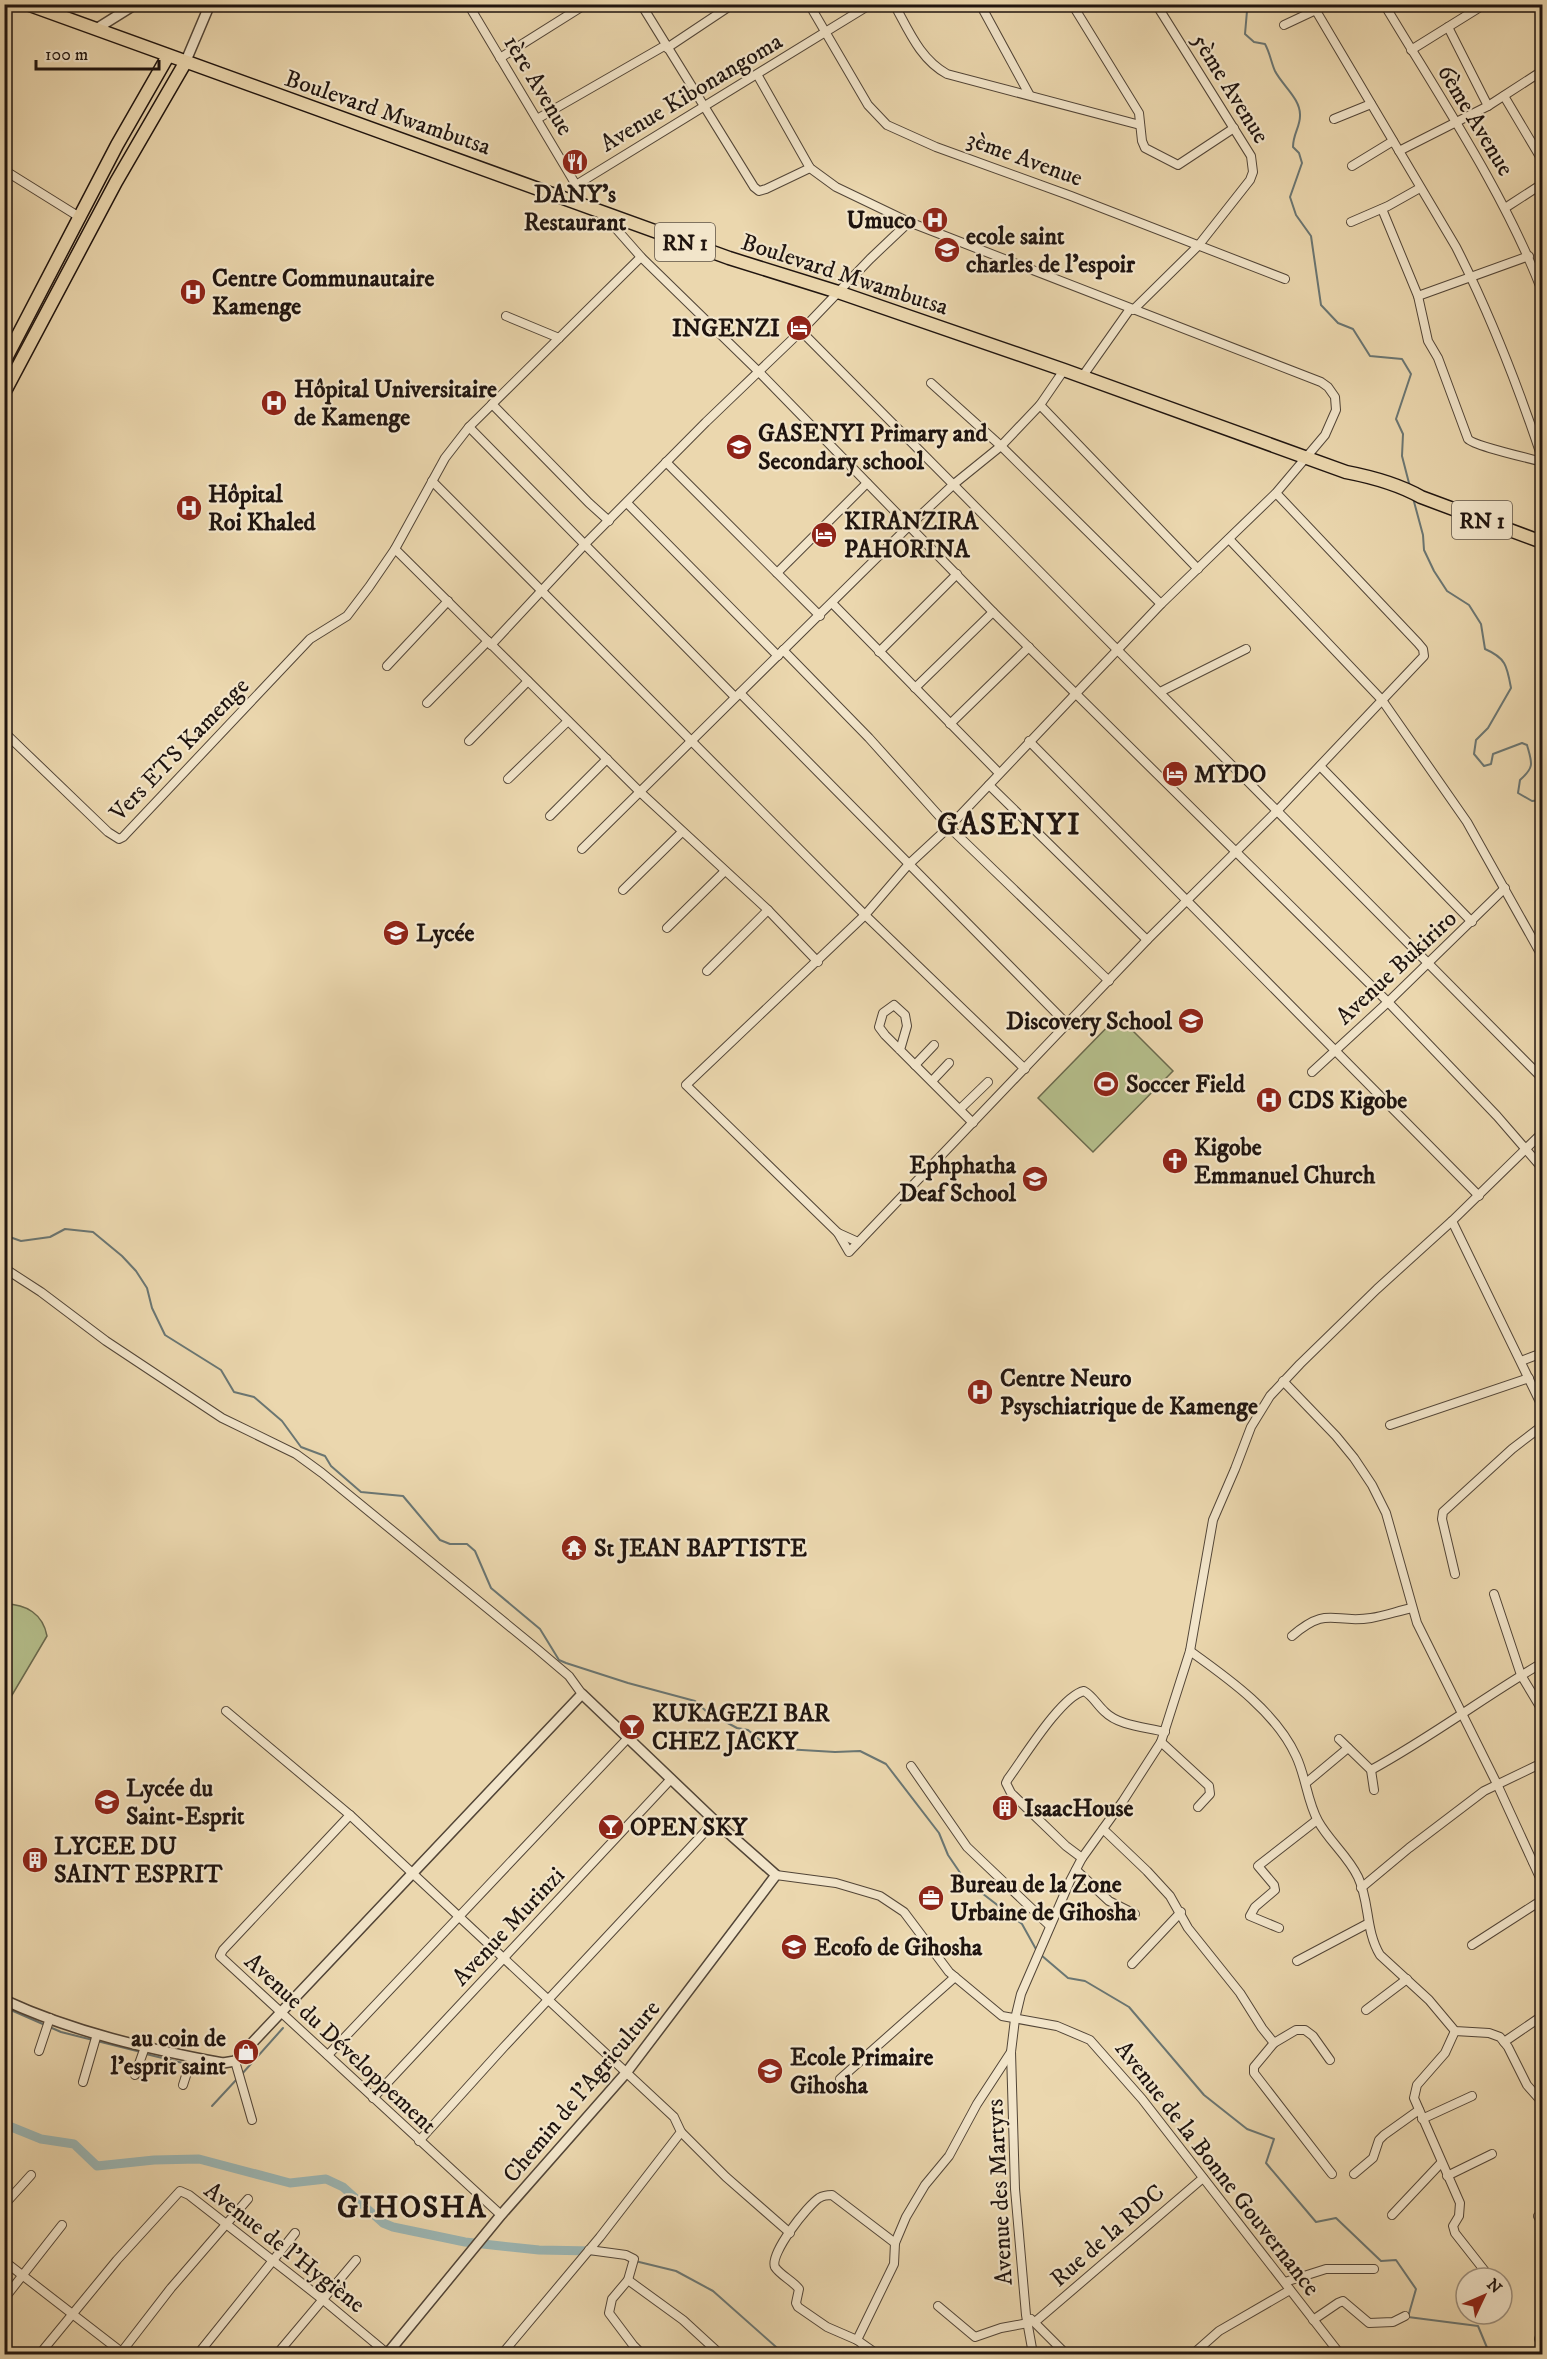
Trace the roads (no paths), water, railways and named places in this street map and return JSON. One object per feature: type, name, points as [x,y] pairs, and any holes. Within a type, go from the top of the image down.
[{"type":"main road","name":"Boulevard Mwambutsa","points":[[27,4],[729,258],[838,292],[1064,370],[1346,472],[1381,489],[1421,498],[1542,542]]},
{"type":"main road","points":[[20,365],[5,360],[117,145],[168,56]]},
{"type":"main road","points":[[4,393],[116,182],[185,63]]},
{"type":"street","points":[[96,29],[136,4]]},
{"type":"street","points":[[185,63],[210,4]]},
{"type":"street","name":"1ère Avenue","points":[[468,4],[576,185]]},
{"type":"street","points":[[500,58],[585,4]]},
{"type":"street","points":[[641,4],[754,187],[759,190],[810,168]]},
{"type":"street","points":[[537,119],[666,46],[734,4]]},
{"type":"street","name":"3ème Avenue","points":[[809,4],[868,105],[887,125],[936,147],[1071,195],[1285,279]]},
{"type":"street","name":"Avenue Kibonangoma","points":[[576,185],[704,109],[871,4]]},
{"type":"street","points":[[894,4],[920,50],[947,74],[1140,125]]},
{"type":"street","points":[[980,4],[1029,94]]},
{"type":"street","points":[[1072,4],[1139,113],[1145,148],[1178,165],[1234,128]]},
{"type":"street","name":"5ème Avenue","points":[[1156,4],[1254,162],[1250,180],[1198,246]]},
{"type":"street","name":"6ème Avenue","points":[[1384,4],[1505,208],[1529,256],[1542,291]]},
{"type":"street","points":[[1411,50],[1485,4]]},
{"type":"street","points":[[1284,25],[1314,7],[1471,276],[1524,405],[1542,460]]},
{"type":"street","points":[[1448,27],[1488,106]]},
{"type":"street","points":[[1399,151],[1488,106],[1542,71]]},
{"type":"street","points":[[758,75],[810,168],[836,187],[909,222],[1321,381],[1335,397],[1336,410],[1325,435],[1276,493],[1161,604],[949,827],[908,865],[865,915],[686,1085],[838,1233],[849,1252],[1147,940],[1187,902],[1421,662],[1424,656],[1423,650],[1276,493]]},
{"type":"street","points":[[1504,96],[1542,160]]},
{"type":"street","points":[[1334,119],[1371,104]]},
{"type":"street","points":[[1352,166],[1393,141]]},
{"type":"street","points":[[4,170],[81,218]]},
{"type":"street","points":[[1505,208],[1542,184]]},
{"type":"street","points":[[572,201],[576,185]]},
{"type":"street","points":[[1351,222],[1420,188]]},
{"type":"street","points":[[1382,208],[1418,296],[1428,341],[1438,358],[1468,439],[1473,444],[1542,460]]},
{"type":"street","points":[[601,211],[641,257],[759,372],[993,612],[1388,1002],[1497,1116],[1542,1168]]},
{"type":"street","points":[[427,703],[909,222]]},
{"type":"street","points":[[1082,377],[1132,309],[1198,246]]},
{"type":"street","points":[[1418,296],[1529,256]]},
{"type":"street","points":[[641,257],[469,427],[445,458],[395,549],[640,792],[768,910],[818,962]]},
{"type":"street","points":[[506,316],[559,338]]},
{"type":"street","points":[[801,332],[1119,649],[1276,811],[1542,1078]]},
{"type":"street","points":[[582,849],[909,526],[954,484],[1000,446],[1040,405],[1064,370]]},
{"type":"street","points":[[931,383],[1000,446],[1161,604]]},
{"type":"street","points":[[492,404],[609,521]]},
{"type":"street","points":[[1040,405],[1198,569]]},
{"type":"street","points":[[469,427],[1068,1025]]},
{"type":"street","points":[[666,462],[820,616]]},
{"type":"street","points":[[432,481],[865,915],[1025,1070]]},
{"type":"street","points":[[777,573],[867,483]]},
{"type":"street","points":[[627,503],[869,738],[949,827],[1109,981]]},
{"type":"street","points":[[1229,539],[1382,700],[1467,822],[1542,956]]},
{"type":"street","name":"Vers ETS Kamenge","points":[[4,732],[108,832],[119,839],[310,639],[347,616],[395,549]]},
{"type":"street","points":[[879,652],[957,574]]},
{"type":"street","points":[[387,666],[448,601]]},
{"type":"street","points":[[832,603],[999,773]]},
{"type":"street","points":[[915,688],[993,612]]},
{"type":"street","points":[[950,724],[1029,647]]},
{"type":"street","points":[[1160,692],[1246,649]]},
{"type":"street","points":[[469,741],[528,681]]},
{"type":"street","points":[[508,778],[568,721]]},
{"type":"street","points":[[1029,741],[1479,1196]]},
{"type":"street","points":[[550,816],[607,759]]},
{"type":"street","points":[[1320,766],[1472,921]]},
{"type":"street","points":[[989,785],[1147,940]]},
{"type":"street","points":[[623,890],[682,831]]},
{"type":"street","points":[[667,928],[725,871]]},
{"type":"street","name":"Avenue Bukiriro","points":[[1312,1072],[1429,963],[1505,888]]},
{"type":"street","points":[[708,972],[768,910]]},
{"type":"street","points":[[900,1050],[907,1026],[906,1015],[894,1005],[883,1013],[879,1027],[900,1050],[973,1123]]},
{"type":"street","points":[[915,1065],[934,1045]]},
{"type":"street","points":[[932,1082],[949,1063]]},
{"type":"street","points":[[960,1109],[988,1082]]},
{"type":"street","name":"Avenue des Martyrs","points":[[1033,2355],[1015,2189],[1011,2052],[1014,2024],[1021,1994],[1082,1858],[1161,1742],[1190,1651],[1213,1520],[1251,1427],[1270,1396],[1283,1381],[1377,1289],[1479,1196],[1542,1133]]},
{"type":"street","points":[[1452,1221],[1542,1406]]},
{"type":"street","points":[[838,1233],[858,1242]]},
{"type":"street","points":[[4,1268],[41,1292],[106,1341],[213,1412],[296,1454],[322,1473],[569,1676],[582,1694],[627,1738],[776,1875]]},
{"type":"street","points":[[1521,1362],[1542,1353]]},
{"type":"street","points":[[1390,1425],[1529,1378]]},
{"type":"street","points":[[1283,1381],[1336,1436],[1372,1485],[1386,1514],[1412,1608],[1542,1882]]},
{"type":"street","points":[[1455,1574],[1442,1519],[1443,1512],[1512,1449],[1542,1426]]},
{"type":"street","points":[[1494,1594],[1521,1675],[1542,1710]]},
{"type":"street","points":[[1292,1635],[1315,1619],[1370,1618],[1412,1608]]},
{"type":"street","points":[[1190,1651],[1269,1717],[1283,1734],[1296,1755],[1317,1820],[1349,1861],[1358,1877],[1366,1905],[1367,1924],[1380,1955],[1429,2000],[1455,2031],[1489,2033],[1504,2042],[1527,2085],[1542,2102]]},
{"type":"street","points":[[1371,1770],[1397,1756],[1542,1663]]},
{"type":"street","points":[[1082,1858],[1066,1846],[1011,1793],[1006,1783],[1008,1779],[1061,1708],[1078,1692],[1084,1691],[1090,1694],[1105,1713],[1116,1719],[1165,1732]]},
{"type":"street","points":[[5,2001],[97,2034],[145,2047],[223,2063],[235,2061],[582,1694]]},
{"type":"street","points":[[226,1711],[350,1815],[506,1959],[674,2117],[681,2132],[726,2177],[790,2233]]},
{"type":"street","points":[[328,2055],[627,1738]]},
{"type":"street","points":[[1339,1739],[1371,1770],[1374,1790]]},
{"type":"street","points":[[1161,1742],[1209,1786],[1209,1794],[1198,1807]]},
{"type":"street","points":[[1306,1783],[1348,1748]]},
{"type":"street","points":[[1361,1888],[1442,1822],[1497,1784],[1542,1763]]},
{"type":"street","points":[[911,1766],[967,1847],[1050,1926]]},
{"type":"street","name":"Avenue Murinzi","points":[[373,2098],[506,1959],[671,1779]]},
{"type":"street","name":"Avenue du Développement","points":[[350,1815],[220,1953],[222,1960],[501,2215]]},
{"type":"street","points":[[1279,1928],[1250,1916],[1255,1907],[1275,1887],[1258,1866],[1317,1820]]},
{"type":"street","points":[[419,2141],[715,1821]]},
{"type":"street","points":[[1103,1829],[1170,1896],[1188,1928],[1240,1994],[1274,2043]]},
{"type":"street","points":[[1533,1862],[1542,1858]]},
{"type":"street","points":[[1076,1870],[1109,1901],[1135,1914]]},
{"type":"street","name":"Avenue de la Bonne Gouvernance","points":[[776,1875],[836,1883],[880,1896],[904,1912],[955,1977],[1002,2016],[1014,2024],[1057,2026],[1090,2040],[1142,2099],[1340,2355]]},
{"type":"street","name":"Chemin de l'Agriculture","points":[[388,2354],[501,2215],[626,2073],[776,1875]]},
{"type":"street","points":[[1472,1945],[1542,1900]]},
{"type":"street","points":[[1132,1964],[1180,1912]]},
{"type":"street","points":[[1297,1961],[1367,1924]]},
{"type":"street","points":[[840,2079],[955,1977]]},
{"type":"street","points":[[1366,2010],[1407,1979]]},
{"type":"street","points":[[1504,2042],[1542,2016]]},
{"type":"street","points":[[39,2051],[50,2018]]},
{"type":"street","points":[[1330,2060],[1313,2036],[1305,2030],[1296,2030],[1274,2043],[1254,2067],[1254,2073],[1332,2174]]},
{"type":"street","points":[[1455,2031],[1445,2053],[1425,2074],[1414,2091],[1414,2098],[1461,2210],[1453,2226],[1455,2233],[1481,2266]]},
{"type":"street","points":[[83,2082],[97,2034]]},
{"type":"street","points":[[135,2075],[145,2047]]},
{"type":"street","points":[[857,2340],[894,2264],[898,2232],[916,2199],[949,2156],[977,2104],[1011,2052]]},
{"type":"street","points":[[183,2085],[192,2057]]},
{"type":"street","points":[[235,2061],[252,2120]]},
{"type":"street","points":[[1422,2119],[1472,2096]]},
{"type":"street","points":[[1354,2174],[1373,2158],[1379,2140],[1384,2135],[1419,2110]]},
{"type":"street","points":[[502,2355],[589,2250],[681,2132]]},
{"type":"street","points":[[1447,2176],[1492,2154]]},
{"type":"street","points":[[1392,2216],[1441,2163]]},
{"type":"street","points":[[4,2205],[31,2175]]},
{"type":"street","name":"Rue de la RDC","points":[[1030,2320],[1203,2178]]},
{"type":"street","name":"Avenue de l'Hygiène","points":[[43,2350],[177,2193],[185,2192],[322,2299],[388,2354]]},
{"type":"street","points":[[877,2355],[857,2340],[827,2327],[798,2307],[796,2303],[799,2289],[775,2267],[774,2260],[790,2233],[818,2199],[825,2195],[832,2196],[895,2243]]},
{"type":"street","points":[[4,2261],[123,2354],[225,2224],[248,2199]]},
{"type":"street","points":[[4,2299],[62,2225]]},
{"type":"street","points":[[198,2355],[295,2233]]},
{"type":"street","points":[[589,2250],[626,2255],[634,2259],[628,2280],[612,2299],[609,2313],[642,2355]]},
{"type":"street","points":[[277,2355],[356,2260]]},
{"type":"street","points":[[1285,2282],[1326,2269],[1374,2269]]},
{"type":"street","points":[[628,2280],[683,2320],[720,2355]]},
{"type":"street","points":[[1193,2355],[1225,2327],[1290,2289]]},
{"type":"street","points":[[1313,2320],[1343,2301],[1369,2323],[1393,2322],[1405,2316]]},
{"type":"street","points":[[938,2306],[975,2337],[1030,2320],[1066,2355]]},
{"type":"street","points":[[1542,2331],[1539,2339],[1542,2345]]},
{"type":"street","points":[[859,2355],[864,2346]]},
{"type":"waterway","points":[[1229,4],[1233,10],[1245,9],[1247,11],[1245,34],[1254,42],[1265,44],[1275,71],[1300,110],[1300,120],[1293,147],[1299,153],[1302,163],[1290,197],[1296,215],[1311,236],[1321,305],[1338,323],[1353,329],[1370,356],[1402,359],[1411,374],[1396,419],[1403,434],[1402,456],[1410,487]]},
{"type":"waterway","points":[[1413,498],[1423,535],[1424,550],[1434,571],[1447,591],[1469,605],[1481,624],[1485,649],[1501,659],[1508,674],[1511,688],[1488,728],[1476,740],[1474,754],[1484,766],[1491,764],[1493,754],[1522,743],[1527,745],[1531,764],[1528,772],[1520,780],[1518,793],[1532,801],[1542,800]]},
{"type":"waterway","points":[[1542,830],[1542,837]]},
{"type":"waterway","points":[[4,1235],[21,1241],[50,1237],[65,1229],[93,1232],[136,1271],[147,1288],[152,1308],[165,1335],[221,1370],[234,1392],[254,1397],[282,1421],[301,1447],[325,1456],[331,1466],[361,1492],[403,1496],[440,1540],[450,1544],[467,1544],[475,1551],[491,1588],[540,1629],[559,1660],[628,1683],[695,1701],[707,1712],[737,1728],[748,1730],[765,1744],[785,1749],[860,1751],[886,1764],[939,1833],[948,1855],[965,1880],[1022,1924],[1037,1951]]},
{"type":"waterway","points":[[1041,1955],[1068,1978],[1085,1981],[1129,2007],[1204,2095],[1247,2129],[1274,2139],[1266,2163],[1316,2222],[1336,2218],[1381,2261],[1396,2260],[1416,2289],[1408,2317],[1478,2326],[1488,2350],[1503,2354]]},
{"type":"waterway","points":[[4,2007],[61,2032],[141,2052]]},
{"type":"waterway","points":[[241,2075],[283,2028]]},
{"type":"waterway","points":[[146,2054],[187,2064]]},
{"type":"waterway","points":[[193,2066],[225,2074]]},
{"type":"waterway","points":[[212,2106],[237,2079]]},
{"type":"waterway","points":[[4,2124],[41,2139],[74,2144],[97,2166],[154,2160],[199,2159],[290,2183],[326,2179],[343,2187],[383,2223],[393,2227],[465,2242],[539,2250],[594,2251]]},
{"type":"waterway","points":[[635,2261],[676,2271],[713,2291],[784,2354]]},
{"type":"place","name":"DANY's Restaurant","points":[[575,162]]},
{"type":"place","name":"Umuco","points":[[935,220]]},
{"type":"place","name":"ecole saint charles de l'espoir","points":[[947,250]]},
{"type":"place","name":"Centre Communautaire Kamenge","points":[[193,292]]},
{"type":"place","name":"INGENZI","points":[[799,328]]},
{"type":"place","name":"Hôpital Universitaire de Kamenge","points":[[274,403]]},
{"type":"place","name":"GASENYI Primary and Secondary school","points":[[739,447]]},
{"type":"place","name":"Hôpital Roi Khaled","points":[[189,508]]},
{"type":"place","name":"KIRANZIRA PAHORINA","points":[[824,535]]},
{"type":"place","name":"MYDO","points":[[1175,774]]},
{"type":"place","name":"Lycée","points":[[396,933]]},
{"type":"place","name":"Discovery School","points":[[1191,1021]]},
{"type":"place","name":"Soccer Field","points":[[1106,1084]]},
{"type":"place","name":"CDS Kigobe","points":[[1269,1100]]},
{"type":"place","name":"Kigobe Emmanuel Church","points":[[1175,1161]]},
{"type":"place","name":"Ephphatha Deaf School","points":[[1035,1179]]},
{"type":"place","name":"Centre Neuro Psyschiatrique de Kamenge","points":[[980,1392]]},
{"type":"place","name":"St JEAN BAPTISTE","points":[[574,1548]]},
{"type":"place","name":"KUKAGEZI BAR CHEZ JACKY","points":[[632,1727]]},
{"type":"place","name":"Lycée du Saint-Esprit","points":[[107,1802]]},
{"type":"place","name":"IsaacHouse","points":[[1005,1808]]},
{"type":"place","name":"OPEN SKY","points":[[611,1827]]},
{"type":"place","name":"LYCEE DU SAINT ESPRIT","points":[[35,1860]]},
{"type":"place","name":"Bureau de la Zone Urbaine de Gihosha","points":[[931,1898]]},
{"type":"place","name":"Ecofo de Gihosha","points":[[794,1947]]},
{"type":"place","name":"au coin de l'esprit saint","points":[[246,2052]]},
{"type":"place","name":"Ecole Primaire Gihosha","points":[[770,2071]]},
{"type":"district","name":"GASENYI","points":[[1009,824]]},
{"type":"district","name":"GIHOSHA","points":[[412,2207]]}]
